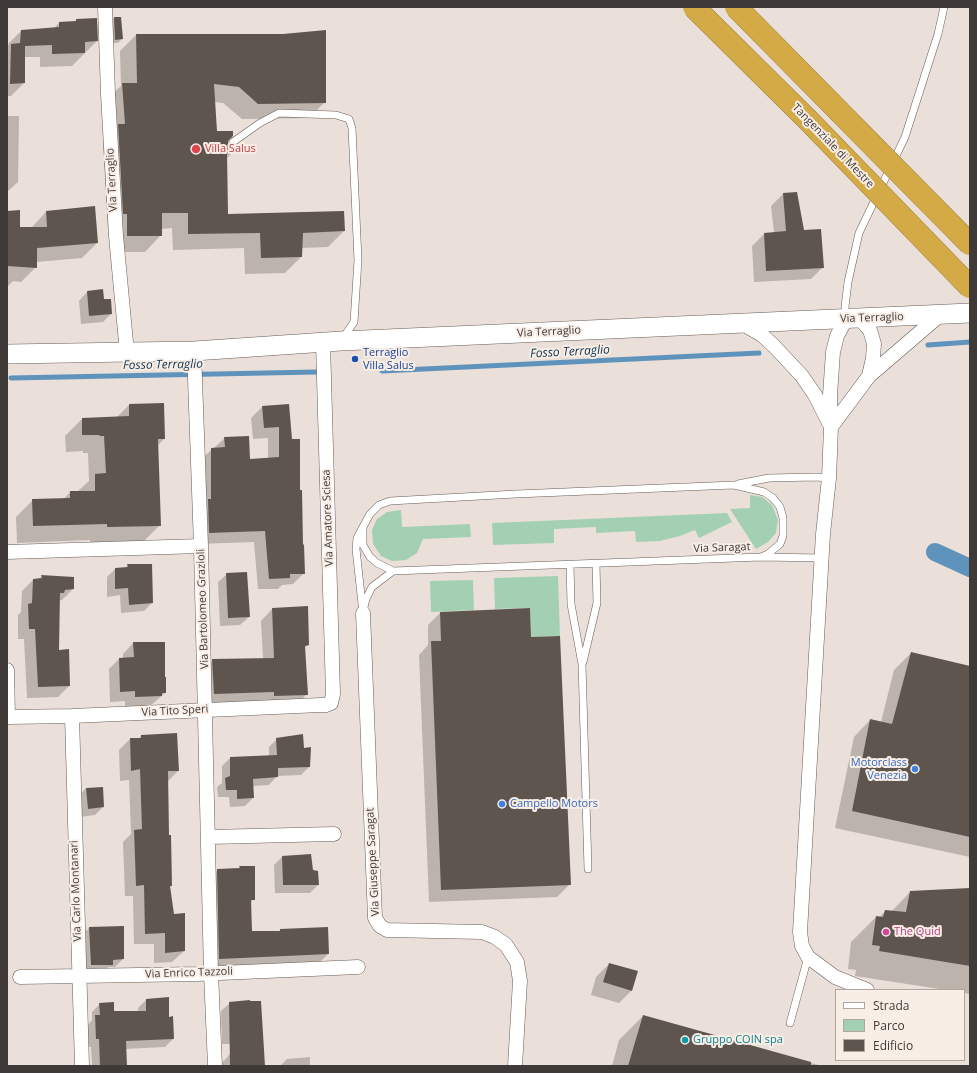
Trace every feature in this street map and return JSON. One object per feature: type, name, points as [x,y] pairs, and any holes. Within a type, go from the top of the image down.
[{"type":"highway","name":"Tangenziale di Mestre","points":[[694,7],[809,121],[970,286]]},
{"type":"highway","points":[[736,7],[970,244]]},
{"type":"main road","name":"Via Terraglio","points":[[7,354],[128,353],[194,356],[332,342],[970,313]]},
{"type":"street","name":"Via Terraglio","points":[[105,7],[116,236],[128,353]]},
{"type":"street","points":[[831,427],[869,376],[940,315]]},
{"type":"street","points":[[865,989],[835,977],[808,957],[802,946],[800,932],[822,558],[829,478],[831,427],[830,395],[833,352],[837,336],[853,319],[870,330],[874,344],[869,376]]},
{"type":"street","points":[[741,323],[762,336],[774,346],[802,376],[815,395],[831,427]]},
{"type":"street","name":"Via Amatore Sciesa","points":[[332,342],[333,694]]},
{"type":"street","name":"Via Bartolomeo Grazioli","points":[[194,356],[206,710],[211,973],[215,1066]]},
{"type":"street","points":[[7,552],[201,546]]},
{"type":"street","name":"Via Giuseppe Saragat","points":[[363,613],[375,918],[380,926],[387,930],[482,932],[495,937],[506,945],[517,962],[520,981],[515,1066]]},
{"type":"street","name":"Via Tito Speri","points":[[7,670],[8,717],[72,716],[326,705],[331,702],[333,694]]},
{"type":"street","name":"Via Carlo Montanari","points":[[72,716],[82,1066]]},
{"type":"street","points":[[209,837],[334,834]]},
{"type":"street","name":"Via Enrico Tazzoli","points":[[20,977],[211,973],[358,967]]},
{"type":"lane","points":[[853,319],[845,307],[848,282],[859,233],[905,137],[938,34],[944,7]]},
{"type":"lane","points":[[234,142],[260,123],[280,113],[336,115],[349,119],[352,128],[358,260],[354,322],[332,342]]},
{"type":"lane","points":[[734,485],[769,478],[829,478]]},
{"type":"lane","name":"Via Saragat","points":[[363,613],[356,549],[357,538],[370,514],[379,505],[390,501],[734,485],[764,492],[773,498],[780,507],[783,518],[783,536],[780,544],[768,554],[761,557],[392,571]]},
{"type":"lane","points":[[363,525],[363,545],[370,557],[377,563],[392,571],[372,587],[366,599],[363,613]]},
{"type":"lane","points":[[761,557],[822,558]]},
{"type":"lane","points":[[582,664],[597,603],[596,564]]},
{"type":"lane","points":[[570,565],[571,604],[582,664],[588,869]]},
{"type":"lane","points":[[790,1023],[808,957]]},
{"type":"green space","points":[[750,495],[762,497],[772,505],[778,520],[776,533],[768,542],[756,549],[730,509],[750,508]]},
{"type":"green space","points":[[401,510],[402,527],[470,524],[471,537],[423,539],[417,553],[406,560],[392,561],[381,556],[373,544],[372,530],[377,519],[387,512]]},
{"type":"green space","points":[[727,513],[732,522],[699,538],[695,530],[680,536],[660,541],[636,542],[635,531],[596,533],[596,527],[554,529],[554,543],[493,545],[492,523]]},
{"type":"green space","points":[[558,576],[560,636],[531,637],[530,608],[495,609],[494,578]]},
{"type":"green space","points":[[473,580],[474,610],[431,612],[430,581]]},
{"type":"building","points":[[114,17],[121,17],[123,39],[115,40]]},
{"type":"building","points":[[97,18],[98,41],[85,42],[85,53],[52,54],[52,45],[25,46],[25,83],[10,84],[11,44],[20,43],[21,30],[59,27],[59,22],[76,21],[76,19]]},
{"type":"building","name":"Villa Salus","points":[[326,30],[326,103],[258,104],[239,87],[214,84],[217,131],[233,131],[233,136],[228,142],[229,145],[234,147],[234,152],[227,153],[228,214],[344,211],[345,231],[303,233],[302,257],[261,258],[260,233],[188,234],[188,213],[162,213],[162,236],[127,236],[127,214],[123,214],[118,124],[125,124],[122,83],[137,83],[136,34],[283,34]]},
{"type":"building","points":[[797,192],[804,230],[821,229],[824,268],[766,271],[764,233],[786,231],[783,193]]},
{"type":"building","points":[[95,206],[98,243],[37,248],[37,268],[7,266],[7,211],[20,210],[20,227],[47,227],[46,211]]},
{"type":"building","points":[[103,289],[104,299],[111,299],[112,314],[89,316],[87,291]]},
{"type":"building","points":[[164,403],[165,439],[158,439],[161,526],[107,527],[107,524],[33,526],[32,499],[70,498],[70,491],[95,491],[95,474],[106,473],[104,436],[82,435],[82,418],[129,416],[129,404]]},
{"type":"building","points":[[289,404],[292,439],[300,439],[300,490],[302,490],[305,574],[290,574],[290,578],[269,579],[265,531],[209,533],[208,499],[211,499],[211,448],[225,447],[224,437],[249,436],[250,459],[279,457],[279,427],[264,428],[262,406]]},
{"type":"building","points":[[127,564],[152,564],[153,603],[129,605],[128,588],[115,589],[115,568],[128,567]]},
{"type":"building","points":[[247,572],[250,617],[228,618],[226,573]]},
{"type":"building","points":[[41,575],[74,577],[74,589],[65,590],[64,593],[60,593],[59,650],[69,649],[70,686],[38,687],[35,629],[29,629],[28,604],[32,603],[33,579],[42,578]]},
{"type":"building","points":[[308,606],[309,645],[305,646],[308,695],[274,696],[274,692],[214,694],[212,659],[274,658],[272,608]]},
{"type":"building","name":"Campello Motors","points":[[530,608],[531,637],[560,636],[571,885],[441,890],[431,641],[441,641],[440,612]]},
{"type":"building","points":[[133,642],[165,642],[166,693],[162,693],[162,696],[135,697],[135,691],[120,692],[119,658],[134,657]]},
{"type":"building","name":"Motorclass Venezia","points":[[911,652],[970,666],[970,837],[852,811],[870,719],[892,724]]},
{"type":"building","points":[[177,733],[179,771],[168,771],[169,835],[171,835],[172,886],[170,886],[174,914],[185,913],[185,951],[165,953],[165,933],[145,934],[144,885],[136,886],[134,830],[142,829],[140,769],[131,771],[130,738],[141,738],[141,735]]},
{"type":"building","points":[[303,734],[304,748],[311,747],[310,767],[278,768],[278,777],[253,779],[254,798],[237,799],[237,790],[226,790],[225,778],[230,776],[230,757],[277,755],[276,738]]},
{"type":"building","points":[[103,787],[104,807],[88,809],[86,788]]},
{"type":"building","points":[[311,854],[313,870],[318,871],[319,885],[283,885],[282,856]]},
{"type":"building","points":[[239,866],[255,866],[255,900],[251,900],[252,931],[280,931],[280,929],[328,927],[329,954],[219,959],[217,869],[240,868]]},
{"type":"building","name":"The Quid","points":[[970,888],[970,966],[879,951],[880,946],[872,945],[876,916],[883,917],[885,910],[906,912],[910,891]]},
{"type":"building","points":[[124,926],[124,959],[113,960],[113,965],[91,965],[89,927]]},
{"type":"building","points":[[609,963],[638,971],[632,991],[603,982]]},
{"type":"building","points":[[169,997],[169,1017],[173,1016],[174,1039],[126,1041],[127,1066],[100,1066],[99,1039],[96,1039],[95,1015],[100,1015],[99,1003],[114,1002],[114,1011],[146,1011],[146,999]]},
{"type":"building","points":[[250,1000],[261,1001],[265,1066],[230,1066],[229,1002]]},
{"type":"building","name":"Gruppo COIN spa","points":[[643,1015],[811,1062],[811,1066],[628,1066]]},
{"type":"waterway","name":"Fosso Terraglio","points":[[928,345],[970,342]]},
{"type":"waterway","name":"Fosso Terraglio","points":[[382,371],[759,353]]},
{"type":"waterway","name":"Fosso Terraglio","points":[[11,378],[316,372]]},
{"type":"waterway","points":[[935,552],[970,568]]},
{"type":"place","name":"Villa Salus","points":[[196,149]]},
{"type":"place","name":"Terraglio Villa Salus","points":[[355,359]]},
{"type":"place","name":"Motorclass Venezia","points":[[915,769]]},
{"type":"place","name":"Campello Motors","points":[[502,804]]},
{"type":"place","name":"The Quid","points":[[886,932]]},
{"type":"place","name":"Gruppo COIN spa","points":[[685,1040]]}]
